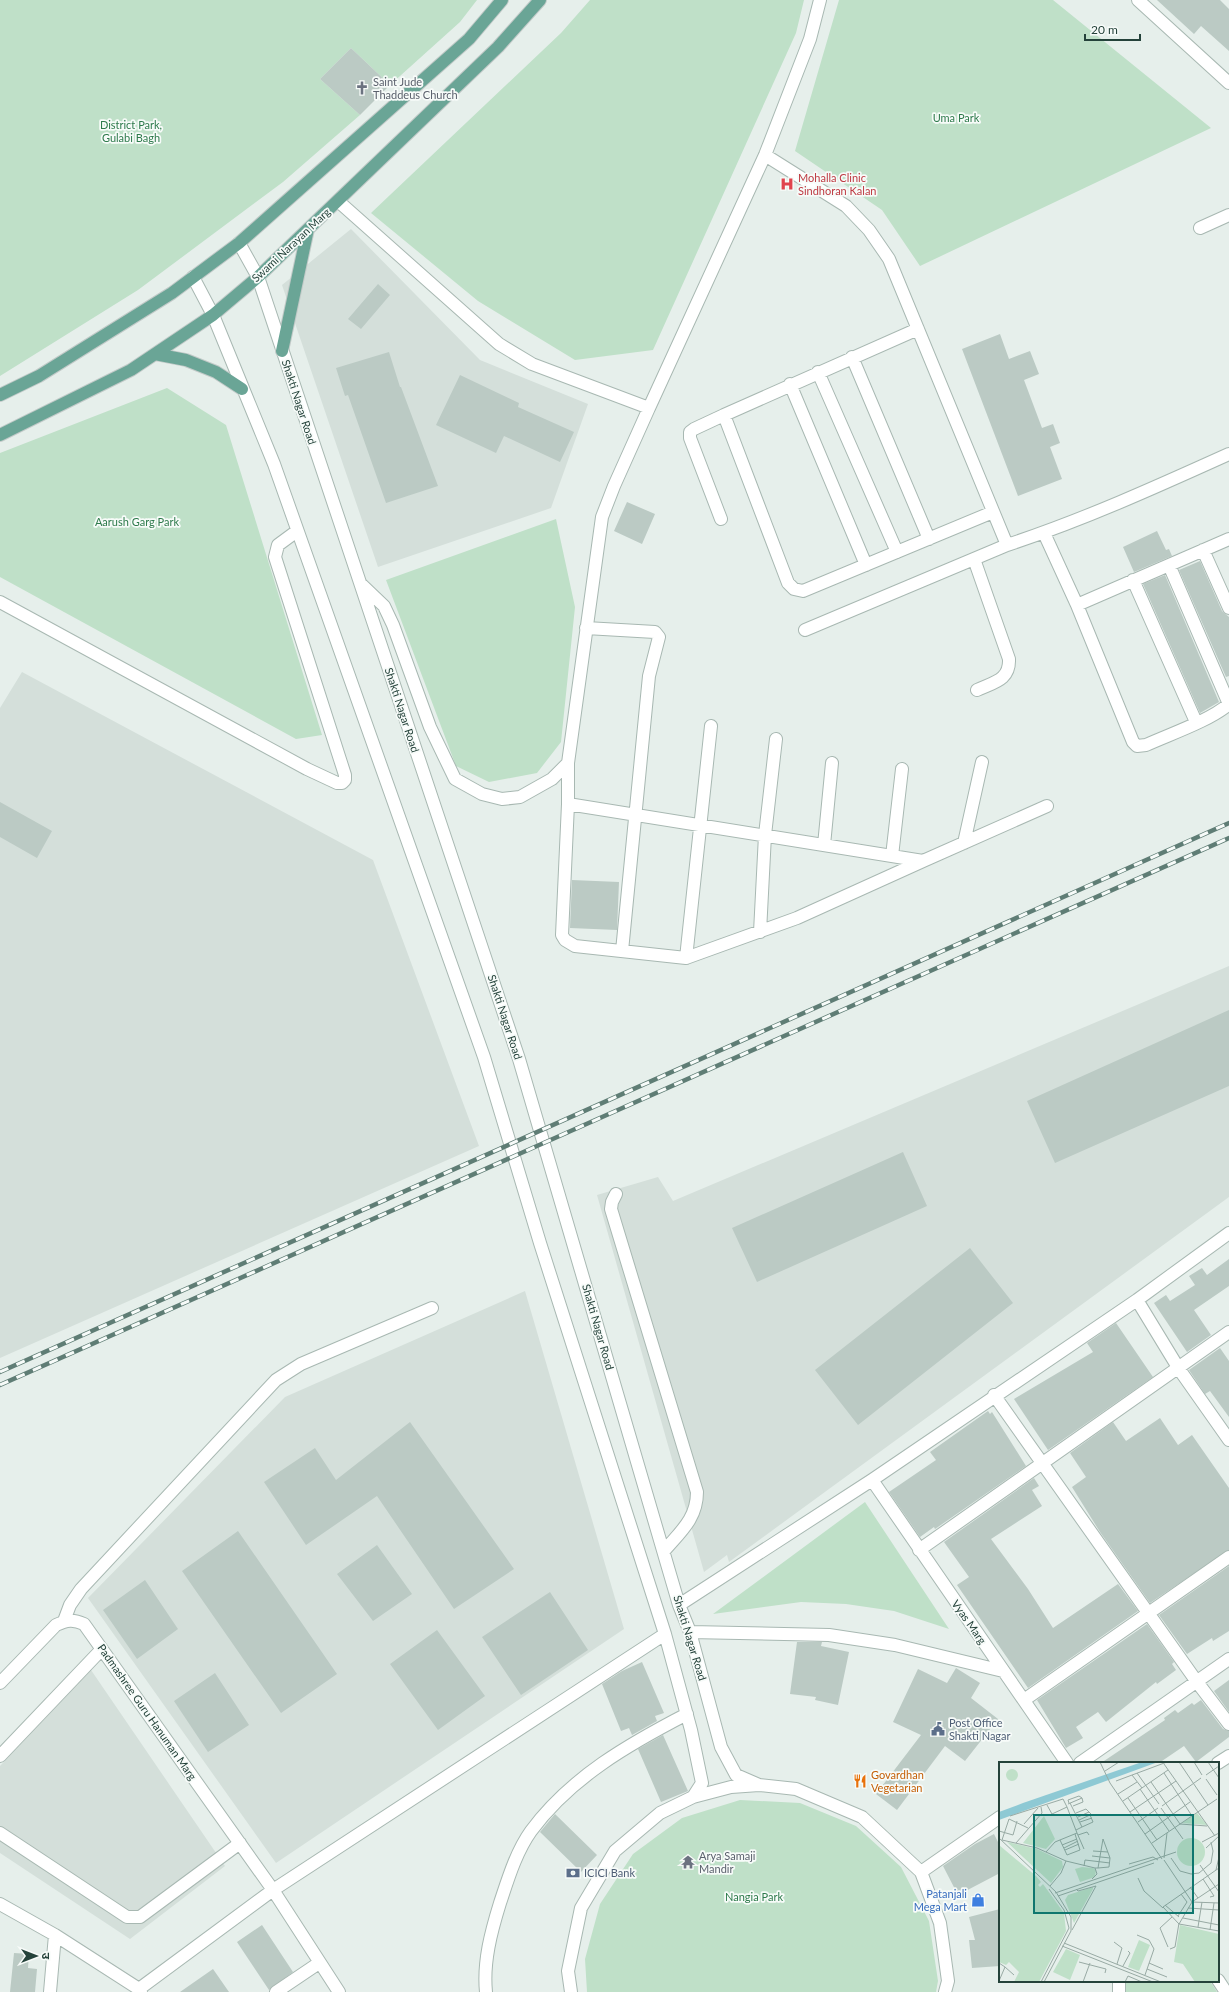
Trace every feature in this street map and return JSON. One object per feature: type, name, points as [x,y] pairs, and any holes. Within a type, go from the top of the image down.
[{"type":"main road","points":[[0,395],[39,376],[172,293],[239,243],[469,39],[502,0]]},
{"type":"main road","name":"Swami Narayan Marg","points":[[0,435],[131,370],[213,315],[258,277],[498,47],[540,0]]},
{"type":"main road","points":[[282,351],[308,229]]},
{"type":"main road","points":[[156,354],[186,360],[216,372],[242,389]]},
{"type":"street","points":[[820,0],[810,39],[765,155],[648,408],[614,486],[602,518],[568,763],[568,804],[562,935],[565,940],[575,946],[686,958],[797,918],[1047,806]]},
{"type":"street","points":[[1138,0],[1229,83]]},
{"type":"street","points":[[765,155],[846,206],[869,230],[889,258],[1007,545]]},
{"type":"street","points":[[338,201],[499,344],[532,364],[648,408]]},
{"type":"street","points":[[1200,228],[1229,215]]},
{"type":"street","name":"Shakti Nagar Road","points":[[239,243],[258,277],[519,1059],[679,1605],[690,1632],[721,1747],[736,1775],[759,1785]]},
{"type":"street","name":"Shakti Nagar Road","points":[[193,277],[213,315],[274,464],[484,1057],[538,1236],[665,1634],[687,1714],[702,1783],[693,1797]]},
{"type":"street","points":[[721,518],[690,438],[690,432],[790,384],[918,329]]},
{"type":"street","points":[[852,357],[929,539]]},
{"type":"street","points":[[818,372],[897,552]]},
{"type":"street","points":[[790,384],[866,565]]},
{"type":"street","points":[[724,415],[788,583],[794,589],[803,591],[993,512]]},
{"type":"street","points":[[804,630],[1007,545],[1044,533],[1146,492],[1229,454]]},
{"type":"street","points":[[0,602],[307,769],[338,783],[342,783],[345,780],[345,775],[275,557],[278,545],[297,532]]},
{"type":"street","points":[[1044,533],[1077,605],[1133,742],[1137,746],[1146,745],[1223,710],[1229,704],[1169,565]]},
{"type":"street","points":[[1077,605],[1229,539]]},
{"type":"street","points":[[1203,550],[1229,608]]},
{"type":"street","points":[[974,559],[1008,659],[1009,669],[1003,678],[977,690]]},
{"type":"street","points":[[1133,580],[1196,722]]},
{"type":"street","points":[[360,582],[384,606],[394,625],[430,727],[455,779],[482,794],[502,799],[520,797],[552,779],[568,763]]},
{"type":"street","points":[[586,628],[655,632],[659,637],[650,676],[622,951]]},
{"type":"street","points":[[686,958],[711,726]]},
{"type":"street","points":[[760,932],[765,835],[776,740]]},
{"type":"street","points":[[964,843],[982,762]]},
{"type":"street","points":[[824,845],[832,763]]},
{"type":"street","points":[[892,856],[902,769]]},
{"type":"street","points":[[568,804],[923,861]]},
{"type":"street","points":[[616,1194],[612,1202],[611,1209],[698,1492],[698,1501],[692,1518],[664,1551]]},
{"type":"street","points":[[679,1605],[872,1480],[994,1395],[1137,1300],[1229,1233]]},
{"type":"street","points":[[1137,1300],[1179,1369],[1229,1440]]},
{"type":"street","points":[[0,1682],[56,1625],[64,1621],[70,1605],[81,1589],[276,1380],[301,1364],[432,1308]]},
{"type":"street","points":[[919,1550],[1041,1463],[1179,1369],[1229,1332]]},
{"type":"street","points":[[994,1395],[1041,1463],[1149,1612],[1197,1682],[1229,1724]]},
{"type":"street","name":"Vyas Marg","points":[[872,1480],[1066,1762]]},
{"type":"street","points":[[1024,1700],[1229,1557]]},
{"type":"street","name":"Padmashree Guru Hanuman Marg","points":[[64,1621],[74,1620],[84,1624],[273,1890],[339,1992]]},
{"type":"street","points":[[690,1632],[829,1635],[895,1646],[1003,1671]]},
{"type":"street","points":[[0,1904],[55,1935],[140,1991],[273,1890],[665,1634]]},
{"type":"street","points":[[0,1756],[102,1649]]},
{"type":"street","points":[[1081,1762],[1229,1659]]},
{"type":"street","points":[[486,1992],[484,1972],[495,1920],[510,1871],[530,1832],[570,1786],[634,1742],[687,1714]]},
{"type":"street","points":[[1219,1763],[1229,1756]]},
{"type":"street","points":[[571,1992],[568,1971],[581,1908],[615,1851],[660,1813],[693,1797],[730,1787],[759,1785],[796,1789],[862,1817],[921,1872],[940,1923],[948,1981],[945,1992]]},
{"type":"street","points":[[921,1872],[999,1818]]},
{"type":"street","points":[[0,1833],[127,1917],[131,1918],[140,1917],[240,1844]]},
{"type":"street","points":[[50,1992],[55,1935]]},
{"type":"street","points":[[276,1992],[319,1963]]},
{"type":"shaded area","points":[[351,229],[480,360],[588,404],[551,508],[378,567],[282,285]]},
{"type":"shaded area","points":[[22,672],[373,860],[479,1146],[0,1358],[0,708]]},
{"type":"shaded area","points":[[1229,966],[1229,1197],[729,1562],[727,1555],[704,1572],[597,1195],[658,1177],[673,1201]]},
{"type":"shaded area","points":[[525,1291],[624,1629],[276,1863],[88,1598],[285,1397]]},
{"type":"shaded area","points":[[91,1670],[225,1866],[130,1939],[0,1853],[0,1766]]},
{"type":"green space","name":"District Park, Gulabi Bagh","points":[[0,0],[477,0],[460,22],[390,85],[351,48],[320,79],[360,115],[283,182],[138,290],[0,376]]},
{"type":"green space","points":[[590,0],[804,0],[796,33],[653,350],[575,360],[478,301],[371,213],[561,33]]},
{"type":"green space","name":"Uma Park","points":[[839,0],[1053,0],[1211,128],[920,266],[882,210],[795,151]]},
{"type":"green space","name":"Aarush Garg Park","points":[[167,388],[226,425],[322,735],[296,739],[0,577],[0,453]]},
{"type":"green space","points":[[556,519],[575,607],[561,742],[537,773],[489,782],[456,766],[386,580]]},
{"type":"green space","points":[[865,1502],[949,1629],[894,1611],[846,1604],[801,1602],[713,1614]]},
{"type":"green space","name":"Nangia Park","points":[[740,1800],[800,1803],[856,1826],[901,1867],[929,1921],[938,1981],[936,1992],[587,1992],[585,1959],[600,1904],[633,1854],[682,1818]]},
{"type":"green space","points":[[1125,1982],[1211,1982],[1217,1992],[1125,1992]]},
{"type":"building","points":[[1157,0],[1220,0],[1229,9],[1229,51],[1201,26],[1194,34]]},
{"type":"building","points":[[351,48],[390,85],[360,115],[320,79]]},
{"type":"building","points":[[378,284],[390,295],[361,329],[348,319]]},
{"type":"building","points":[[1000,334],[1009,359],[1030,351],[1039,374],[1024,380],[1042,428],[1053,424],[1060,443],[1050,447],[1062,479],[1018,496],[962,349]]},
{"type":"building","points":[[389,352],[400,387],[438,486],[386,503],[348,395],[345,396],[336,368]]},
{"type":"building","points":[[460,375],[519,403],[518,407],[574,432],[560,462],[504,436],[496,453],[436,425]]},
{"type":"building","points":[[627,502],[655,514],[642,544],[614,531]]},
{"type":"building","points":[[1157,531],[1166,550],[1169,549],[1172,556],[1134,572],[1123,547]]},
{"type":"building","points":[[1200,561],[1222,611],[1229,617],[1229,676],[1226,677],[1179,570]]},
{"type":"building","points":[[1165,575],[1219,702],[1200,713],[1143,584]]},
{"type":"building","points":[[0,802],[52,831],[37,858],[0,837]]},
{"type":"building","points":[[572,880],[619,882],[617,930],[570,928]]},
{"type":"building","points":[[1229,1010],[1229,1086],[1055,1163],[1027,1101]]},
{"type":"building","points":[[903,1152],[927,1206],[757,1282],[732,1228]]},
{"type":"building","points":[[970,1248],[1013,1303],[858,1425],[815,1370]]},
{"type":"building","points":[[1229,1259],[1229,1286],[1194,1310],[1211,1335],[1187,1352],[1154,1303],[1166,1295],[1170,1301],[1195,1285],[1189,1276],[1202,1268],[1207,1275]]},
{"type":"building","points":[[1116,1323],[1153,1377],[1048,1450],[1014,1399],[1093,1352],[1087,1343]]},
{"type":"building","points":[[1220,1348],[1229,1361],[1229,1417],[1210,1391],[1205,1394],[1189,1370]]},
{"type":"building","points":[[988,1411],[990,1414],[992,1412],[1026,1466],[935,1529],[934,1527],[920,1537],[889,1492],[936,1460],[930,1452]]},
{"type":"building","points":[[1160,1418],[1178,1445],[1192,1435],[1229,1488],[1229,1550],[1150,1603],[1100,1532],[1072,1487],[1086,1477],[1070,1453],[1113,1422],[1126,1441]]},
{"type":"building","points":[[410,1422],[514,1569],[454,1609],[377,1496],[306,1545],[264,1482],[315,1448],[336,1480]]},
{"type":"building","points":[[1034,1478],[1039,1486],[1032,1490],[1042,1506],[991,1539],[1028,1589],[1053,1628],[1118,1584],[1138,1611],[1028,1688],[957,1585],[969,1577],[944,1542]]},
{"type":"building","points":[[238,1531],[337,1674],[281,1713],[182,1571]]},
{"type":"building","points":[[377,1545],[412,1594],[373,1621],[337,1574]]},
{"type":"building","points":[[1229,1566],[1229,1631],[1213,1641],[1212,1638],[1187,1654],[1159,1615]]},
{"type":"building","points":[[145,1580],[178,1629],[137,1659],[103,1610]]},
{"type":"building","points":[[550,1592],[588,1650],[521,1695],[482,1637]]},
{"type":"building","points":[[1147,1624],[1174,1662],[1172,1664],[1176,1670],[1157,1684],[1156,1682],[1106,1722],[1098,1712],[1076,1727],[1083,1738],[1066,1748],[1037,1700]]},
{"type":"building","points":[[437,1630],[485,1696],[438,1730],[390,1664]]},
{"type":"building","points":[[797,1642],[822,1642],[821,1646],[849,1652],[838,1705],[815,1700],[816,1697],[790,1694]]},
{"type":"building","points":[[642,1662],[664,1713],[655,1716],[657,1721],[632,1735],[629,1728],[621,1731],[602,1684],[622,1671]]},
{"type":"building","points":[[956,1668],[980,1683],[971,1698],[998,1719],[965,1761],[945,1746],[897,1810],[876,1794],[921,1735],[893,1722],[918,1669],[947,1683]]},
{"type":"building","points":[[215,1673],[249,1725],[208,1752],[174,1701]]},
{"type":"building","points":[[1229,1680],[1229,1712],[1214,1691]]},
{"type":"building","points":[[1201,1700],[1223,1729],[1229,1731],[1229,1737],[1196,1762],[1184,1746],[1160,1762],[1102,1762],[1165,1720],[1164,1718],[1175,1710],[1178,1713],[1192,1703],[1194,1705]]},
{"type":"building","points":[[663,1735],[688,1791],[661,1802],[638,1749]]},
{"type":"building","points":[[555,1814],[597,1855],[581,1872],[540,1832]]},
{"type":"building","points":[[994,1834],[999,1844],[999,1874],[958,1895],[943,1866],[975,1844]]},
{"type":"building","points":[[999,1909],[999,1966],[972,1968],[969,1940],[975,1940],[969,1917]]},
{"type":"building","points":[[262,1925],[293,1972],[269,1990],[237,1942]]},
{"type":"building","points":[[14,1953],[29,1954],[28,1968],[37,1969],[35,1992],[10,1992]]},
{"type":"building","points":[[213,1969],[229,1992],[180,1992]]},
{"type":"railway","points":[[0,1372],[1229,823]]},
{"type":"railway","points":[[0,1385],[1229,838]]},
{"type":"place","name":"Saint Jude Thaddeus Church","points":[[362,88]]},
{"type":"place","name":"Mohalla Clinic Sindhoran Kalan","points":[[787,184]]},
{"type":"place","name":"Post Office Shakti Nagar","points":[[938,1729]]},
{"type":"place","name":"Govardhan Vegetarian","points":[[860,1781]]},
{"type":"place","name":"Arya Samaji Mandir","points":[[688,1862]]},
{"type":"place","name":"ICICI Bank","points":[[573,1873]]},
{"type":"place","name":"Patanjali Mega Mart","points":[[978,1900]]}]
